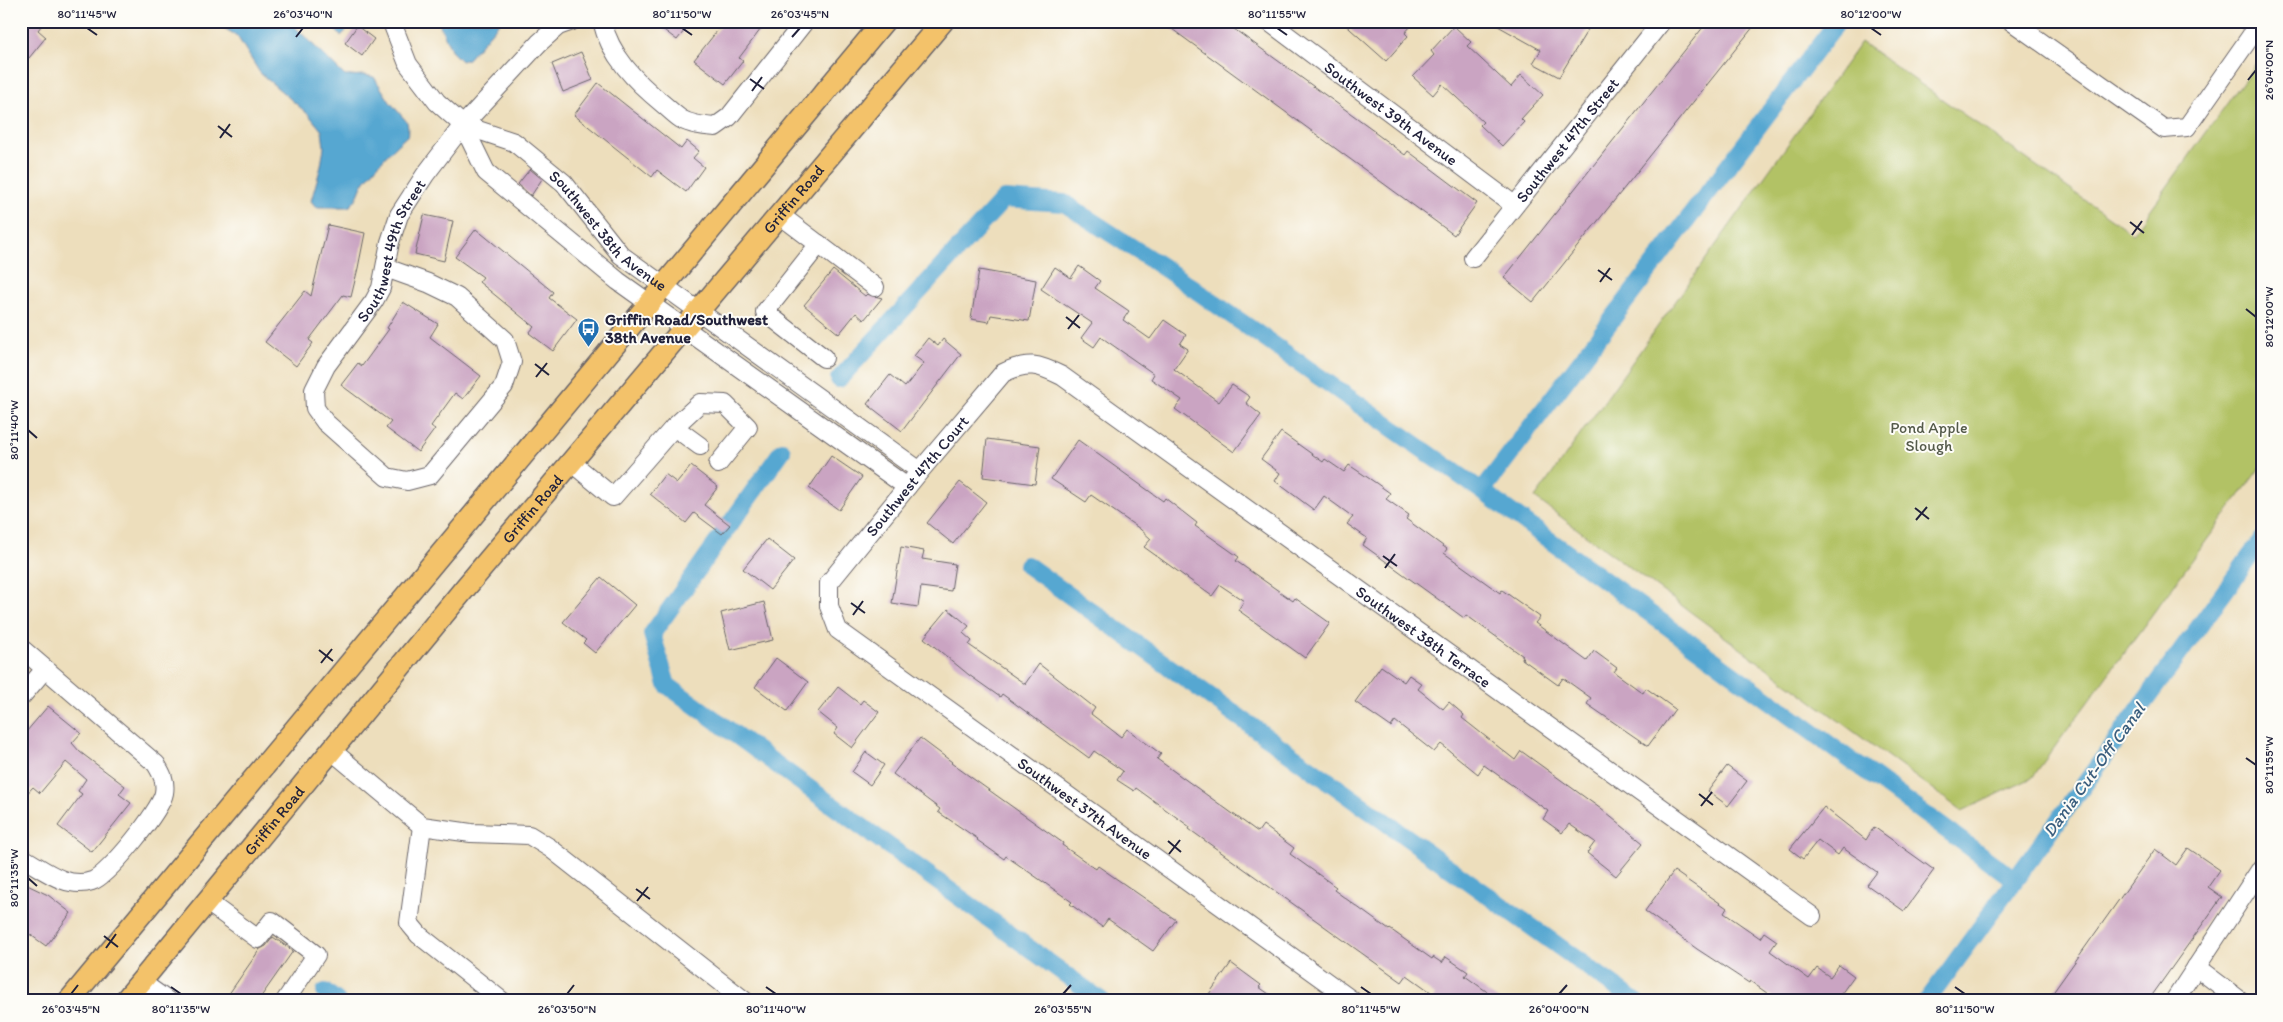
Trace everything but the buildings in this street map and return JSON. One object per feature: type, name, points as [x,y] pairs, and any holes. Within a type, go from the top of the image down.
[{"type":"main road","points":[[69,1001],[884,21]]},
{"type":"main road","name":"Griffin Road","points":[[125,1001],[331,750],[943,21]]},
{"type":"street","name":"Southwest 38th Avenue","points":[[393,21],[408,64],[437,102],[463,124],[514,142],[564,183],[621,255],[920,471]]},
{"type":"street","name":"Southwest 49th Street","points":[[386,268],[457,296],[505,340],[512,362],[504,386],[430,475],[407,481],[387,476],[325,422],[315,408],[314,390],[326,366],[374,301],[381,288],[390,242],[399,215],[425,175],[463,124],[539,43],[558,26],[572,21]]},
{"type":"street","points":[[602,21],[605,34],[639,85],[681,119],[699,125],[715,127],[729,117],[805,21]]},
{"type":"street","name":"Southwest 39th Avenue","points":[[1268,21],[1514,206]]},
{"type":"street","points":[[2011,21],[2164,129],[2187,127],[2253,33],[2252,21]]},
{"type":"street","name":"Southwest 47th Street","points":[[1473,258],[1656,23]]},
{"type":"street","name":"Southwest 38th Avenue","points":[[463,124],[486,172],[618,281],[907,488]]},
{"type":"street","points":[[780,215],[875,287]]},
{"type":"street","points":[[819,244],[765,312],[824,358]]},
{"type":"street","name":"Southwest 47th Court","points":[[829,606],[830,583],[920,471],[1003,373],[1019,365],[1031,364]]},
{"type":"street","name":"Southwest 38th Terrace","points":[[1031,364],[1040,365],[1062,376],[1812,916]]},
{"type":"street","points":[[572,462],[613,497],[674,427],[700,403],[725,404],[748,427],[718,464]]},
{"type":"street","points":[[674,427],[700,446]]},
{"type":"street","name":"Southwest 37th Avenue","points":[[829,606],[838,630],[1353,1001]]},
{"type":"street","points":[[21,648],[156,764],[164,778],[164,792],[159,806],[106,871],[93,881],[77,882],[58,879],[21,857]]},
{"type":"street","points":[[21,697],[45,669]]},
{"type":"street","points":[[331,750],[422,826],[471,833],[529,835],[550,848],[746,1001]]},
{"type":"street","points":[[422,826],[409,923],[419,936],[502,1001]]},
{"type":"street","points":[[2174,1001],[2261,870]]},
{"type":"street","points":[[206,901],[258,939],[272,921],[316,956],[285,1001]]},
{"type":"street","points":[[2196,967],[2241,1001]]},
{"type":"street","points":[[141,982],[168,1001]]},
{"type":"green space","name":"Pond Apple Slough","points":[[1861,42],[2133,234],[2262,55],[2262,465],[2032,778],[1962,811],[1535,498]]},
{"type":"water","points":[[207,21],[291,21],[345,76],[364,75],[374,77],[390,102],[407,122],[409,134],[386,156],[370,175],[356,200],[349,207],[316,207],[311,201],[321,166],[324,147],[322,131],[309,115],[260,73],[237,36],[219,25]]},
{"type":"water","points":[[326,21],[349,21],[352,25],[341,36]]},
{"type":"water","points":[[438,21],[501,21],[468,59],[461,61],[452,52]]},
{"type":"waterway","points":[[1482,491],[1838,21]]},
{"type":"waterway","points":[[839,379],[1004,199],[1064,203],[1167,270],[1482,491],[2015,880]]},
{"type":"waterway","points":[[782,451],[652,634],[667,685],[1102,1001]]},
{"type":"waterway","name":"Dania Cut-Off Canal","points":[[1927,1001],[2262,540]]},
{"type":"waterway","points":[[1027,565],[1635,1001]]},
{"type":"waterway","points":[[325,992],[337,1001]]},
{"type":"place","name":"Griffin Road/Southwest 38th Avenue","points":[[589,347]]}]
